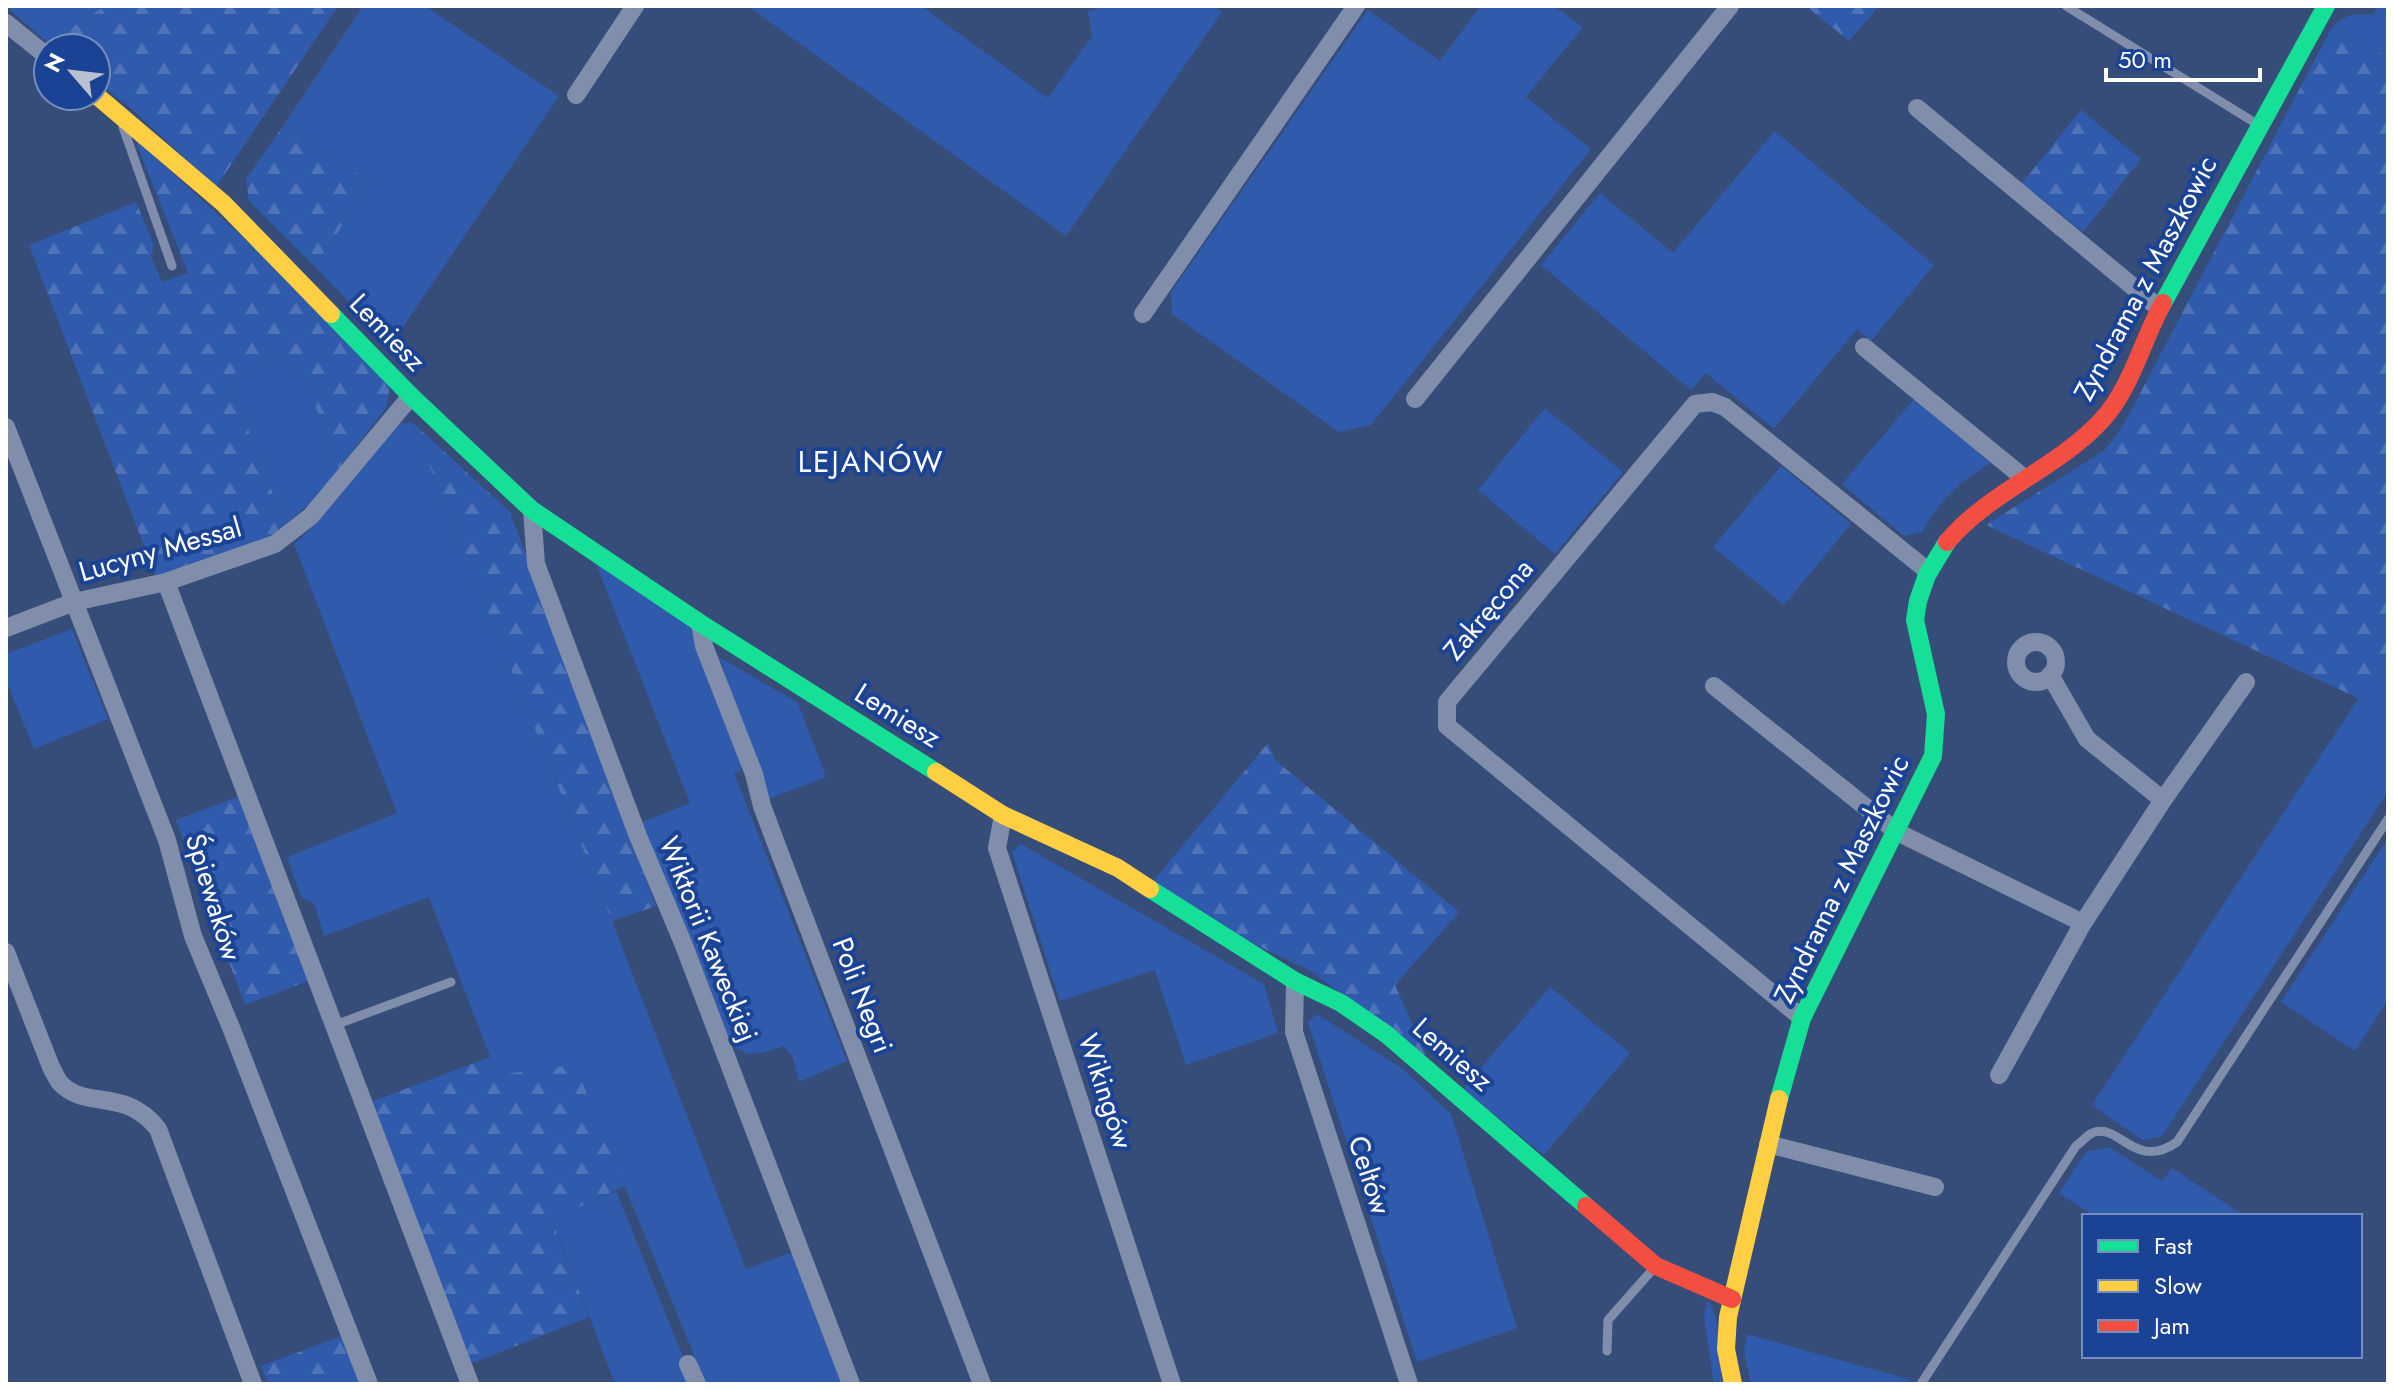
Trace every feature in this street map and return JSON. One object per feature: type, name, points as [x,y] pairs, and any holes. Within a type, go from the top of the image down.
[{"type":"street","points":[[576,95],[635,6]]},
{"type":"street","points":[[1143,314],[1356,6]]},
{"type":"street","points":[[1415,399],[1730,6]]},
{"type":"street","name":"Zyndrama z Maszkowic","points":[[1733,1384],[1726,1349],[1732,1299],[1784,1077],[1802,1018],[1933,756],[1936,714],[1915,627],[1917,599],[1951,534],[1984,505],[2067,449],[2102,420],[2326,6]]},
{"type":"street","points":[[6,23],[32,44]]},
{"type":"street","name":"Lemiesz","points":[[112,107],[223,203],[411,396],[532,510],[700,623],[1003,815],[1118,868],[1295,981],[1341,1003],[1386,1034],[1656,1266],[1732,1299]]},
{"type":"street","points":[[1917,108],[2160,309]]},
{"type":"street","points":[[1864,347],[2024,478]]},
{"type":"street","name":"Lucyny Messal","points":[[6,628],[74,602],[166,582],[275,544],[311,516],[411,396]]},
{"type":"street","name":"Zakręcona","points":[[1802,1018],[1447,726],[1447,702],[1695,404],[1712,402],[1725,407],[1929,572]]},
{"type":"street","name":"Śpiewaków","points":[[6,427],[167,840],[193,936],[369,1384]]},
{"type":"street","name":"Wiktorii Kaweckiej","points":[[532,510],[536,564],[851,1384]]},
{"type":"street","points":[[166,582],[470,1384]]},
{"type":"street","name":"Poli Negri","points":[[700,623],[704,646],[754,774],[762,806],[982,1384]]},
{"type":"street","points":[[2050,675],[2087,739],[2163,800]]},
{"type":"street","points":[[1999,1075],[2083,923],[2163,800],[2246,682]]},
{"type":"street","points":[[1714,686],[1897,832],[2083,923]]},
{"type":"street","name":"Wikingów","points":[[1003,815],[997,848],[1172,1384]]},
{"type":"street","points":[[6,952],[60,1084],[77,1094],[129,1104],[147,1115],[158,1129],[253,1384]]},
{"type":"street","name":"Celtów","points":[[1295,981],[1294,1032],[1409,1384]]},
{"type":"street","points":[[1768,1144],[1935,1187]]},
{"type":"street","points":[[688,1364],[697,1384]]},
{"type":"lane","points":[[2066,6],[2260,126]]},
{"type":"lane","points":[[118,112],[172,266]]},
{"type":"lane","points":[[1921,1384],[2076,1146],[2092,1133],[2102,1132],[2146,1153],[2158,1153],[2177,1142],[2388,819]]},
{"type":"lane","points":[[335,1025],[451,982]]},
{"type":"lane","points":[[1607,1351],[1608,1320],[1656,1266]]},
{"type":"green space","points":[[6,6],[105,6],[65,32],[36,32]]},
{"type":"green space","points":[[105,6],[338,6],[216,187],[112,93],[112,32],[65,32]]},
{"type":"green space","points":[[363,6],[425,6],[559,96],[401,330],[381,334],[315,267],[371,182],[283,126]]},
{"type":"green space","points":[[748,6],[921,6],[1048,98],[1092,36],[1088,11],[1110,6],[1213,6],[1222,12],[1066,236]]},
{"type":"green space","points":[[1481,6],[1554,6],[1583,27],[1526,97],[1591,149],[1371,425],[1339,432],[1172,314],[1171,292],[1368,10],[1440,61]]},
{"type":"green space","points":[[1806,6],[1879,6],[1849,41]]},
{"type":"green space","points":[[2378,6],[2388,10],[2388,57],[2332,27],[2350,15],[2373,15]]},
{"type":"green space","points":[[2332,27],[2388,57],[2388,653],[2360,699],[1986,525],[2105,450],[2124,424]]},
{"type":"green space","points":[[2081,110],[2141,159],[2083,232],[2022,183]]},
{"type":"green space","points":[[283,126],[371,182],[315,267],[249,201],[246,179]]},
{"type":"green space","points":[[1775,131],[1934,265],[1871,341],[1857,329],[1774,429],[1706,373],[1691,390],[1541,265],[1600,193],[1673,253]]},
{"type":"green space","points":[[135,139],[258,251],[390,386],[386,408],[339,469],[296,354],[228,376],[285,525],[268,539],[156,577],[29,245],[136,202],[154,245],[151,257],[162,282],[188,273]]},
{"type":"green space","points":[[296,354],[339,469],[310,503],[285,525],[228,376]]},
{"type":"green space","points":[[1915,398],[1992,462],[1952,492],[1922,532],[1904,536],[1842,484]]},
{"type":"green space","points":[[1545,408],[1623,472],[1555,554],[1478,490]]},
{"type":"green space","points":[[412,422],[612,921],[746,1269],[796,1251],[844,1384],[706,1384],[575,1066],[497,1075],[429,897],[324,936],[315,905],[301,897],[287,857],[397,813],[294,544],[335,502],[396,424]]},
{"type":"green space","points":[[412,422],[510,512],[656,906],[612,921]]},
{"type":"green space","points":[[1781,466],[1851,524],[1784,605],[1713,547]]},
{"type":"green space","points":[[595,561],[690,624],[744,763],[740,771],[734,773],[847,1061],[799,1082],[792,1056],[784,1046],[755,1054],[743,1052],[729,1042],[642,822],[690,803]]},
{"type":"green space","points":[[72,629],[108,719],[34,749],[6,680],[6,654]]},
{"type":"green space","points":[[2388,653],[2388,792],[2162,1136],[2142,1140],[2092,1105]]},
{"type":"green space","points":[[719,657],[798,703],[826,777],[768,799]]},
{"type":"green space","points":[[1268,743],[1275,760],[1459,912],[1395,985],[1428,1060],[1311,971],[1256,945],[1150,885]]},
{"type":"green space","points":[[238,797],[308,981],[245,1005],[176,820]]},
{"type":"green space","points":[[2388,838],[2388,1000],[2355,1051],[2281,1002]]},
{"type":"green space","points":[[1021,844],[1264,984],[1278,1033],[1186,1065],[1155,970],[1060,1001],[1012,852]]},
{"type":"green space","points":[[1550,987],[1630,1053],[1544,1155],[1463,1089]]},
{"type":"green space","points":[[1317,1014],[1403,1069],[1451,1114],[1517,1328],[1417,1362],[1308,1022]]},
{"type":"green space","points":[[490,1057],[497,1075],[575,1065],[625,1186],[552,1220],[589,1317],[470,1364],[371,1102]]},
{"type":"green space","points":[[2109,1147],[2162,1181],[2172,1168],[2242,1214],[2091,1214],[2059,1193],[2086,1152]]},
{"type":"green space","points":[[616,1191],[694,1384],[615,1384],[552,1219]]},
{"type":"green space","points":[[1707,1301],[1718,1327],[1722,1384],[1714,1384],[1704,1317]]},
{"type":"green space","points":[[1747,1334],[1911,1380],[1908,1384],[1751,1384],[1744,1351]]},
{"type":"green space","points":[[342,1336],[360,1384],[268,1384],[261,1366]]},
{"type":"traffic: fast","points":[[2163,303],[2326,6]]},
{"type":"traffic: fast","points":[[331,314],[411,396],[532,510],[700,623],[936,772]]},
{"type":"traffic: fast","points":[[1779,1099],[1802,1018],[1933,756],[1936,714],[1915,620],[1927,575],[1947,542]]},
{"type":"traffic: fast","points":[[1150,889],[1295,981],[1341,1003],[1386,1034],[1586,1206]]},
{"type":"traffic: slow","points":[[112,109],[223,203],[331,314]]},
{"type":"traffic: slow","points":[[936,772],[1003,815],[1118,868],[1150,889]]},
{"type":"traffic: slow","points":[[1733,1384],[1726,1349],[1728,1317],[1779,1099]]},
{"type":"traffic: jam","points":[[1947,542],[1983,508],[2064,453],[2101,421],[2128,380],[2163,303]]},
{"type":"traffic: jam","points":[[1586,1206],[1656,1266],[1732,1299]]},
{"type":"district","name":"LEJANÓW","points":[[871,462]]}]
